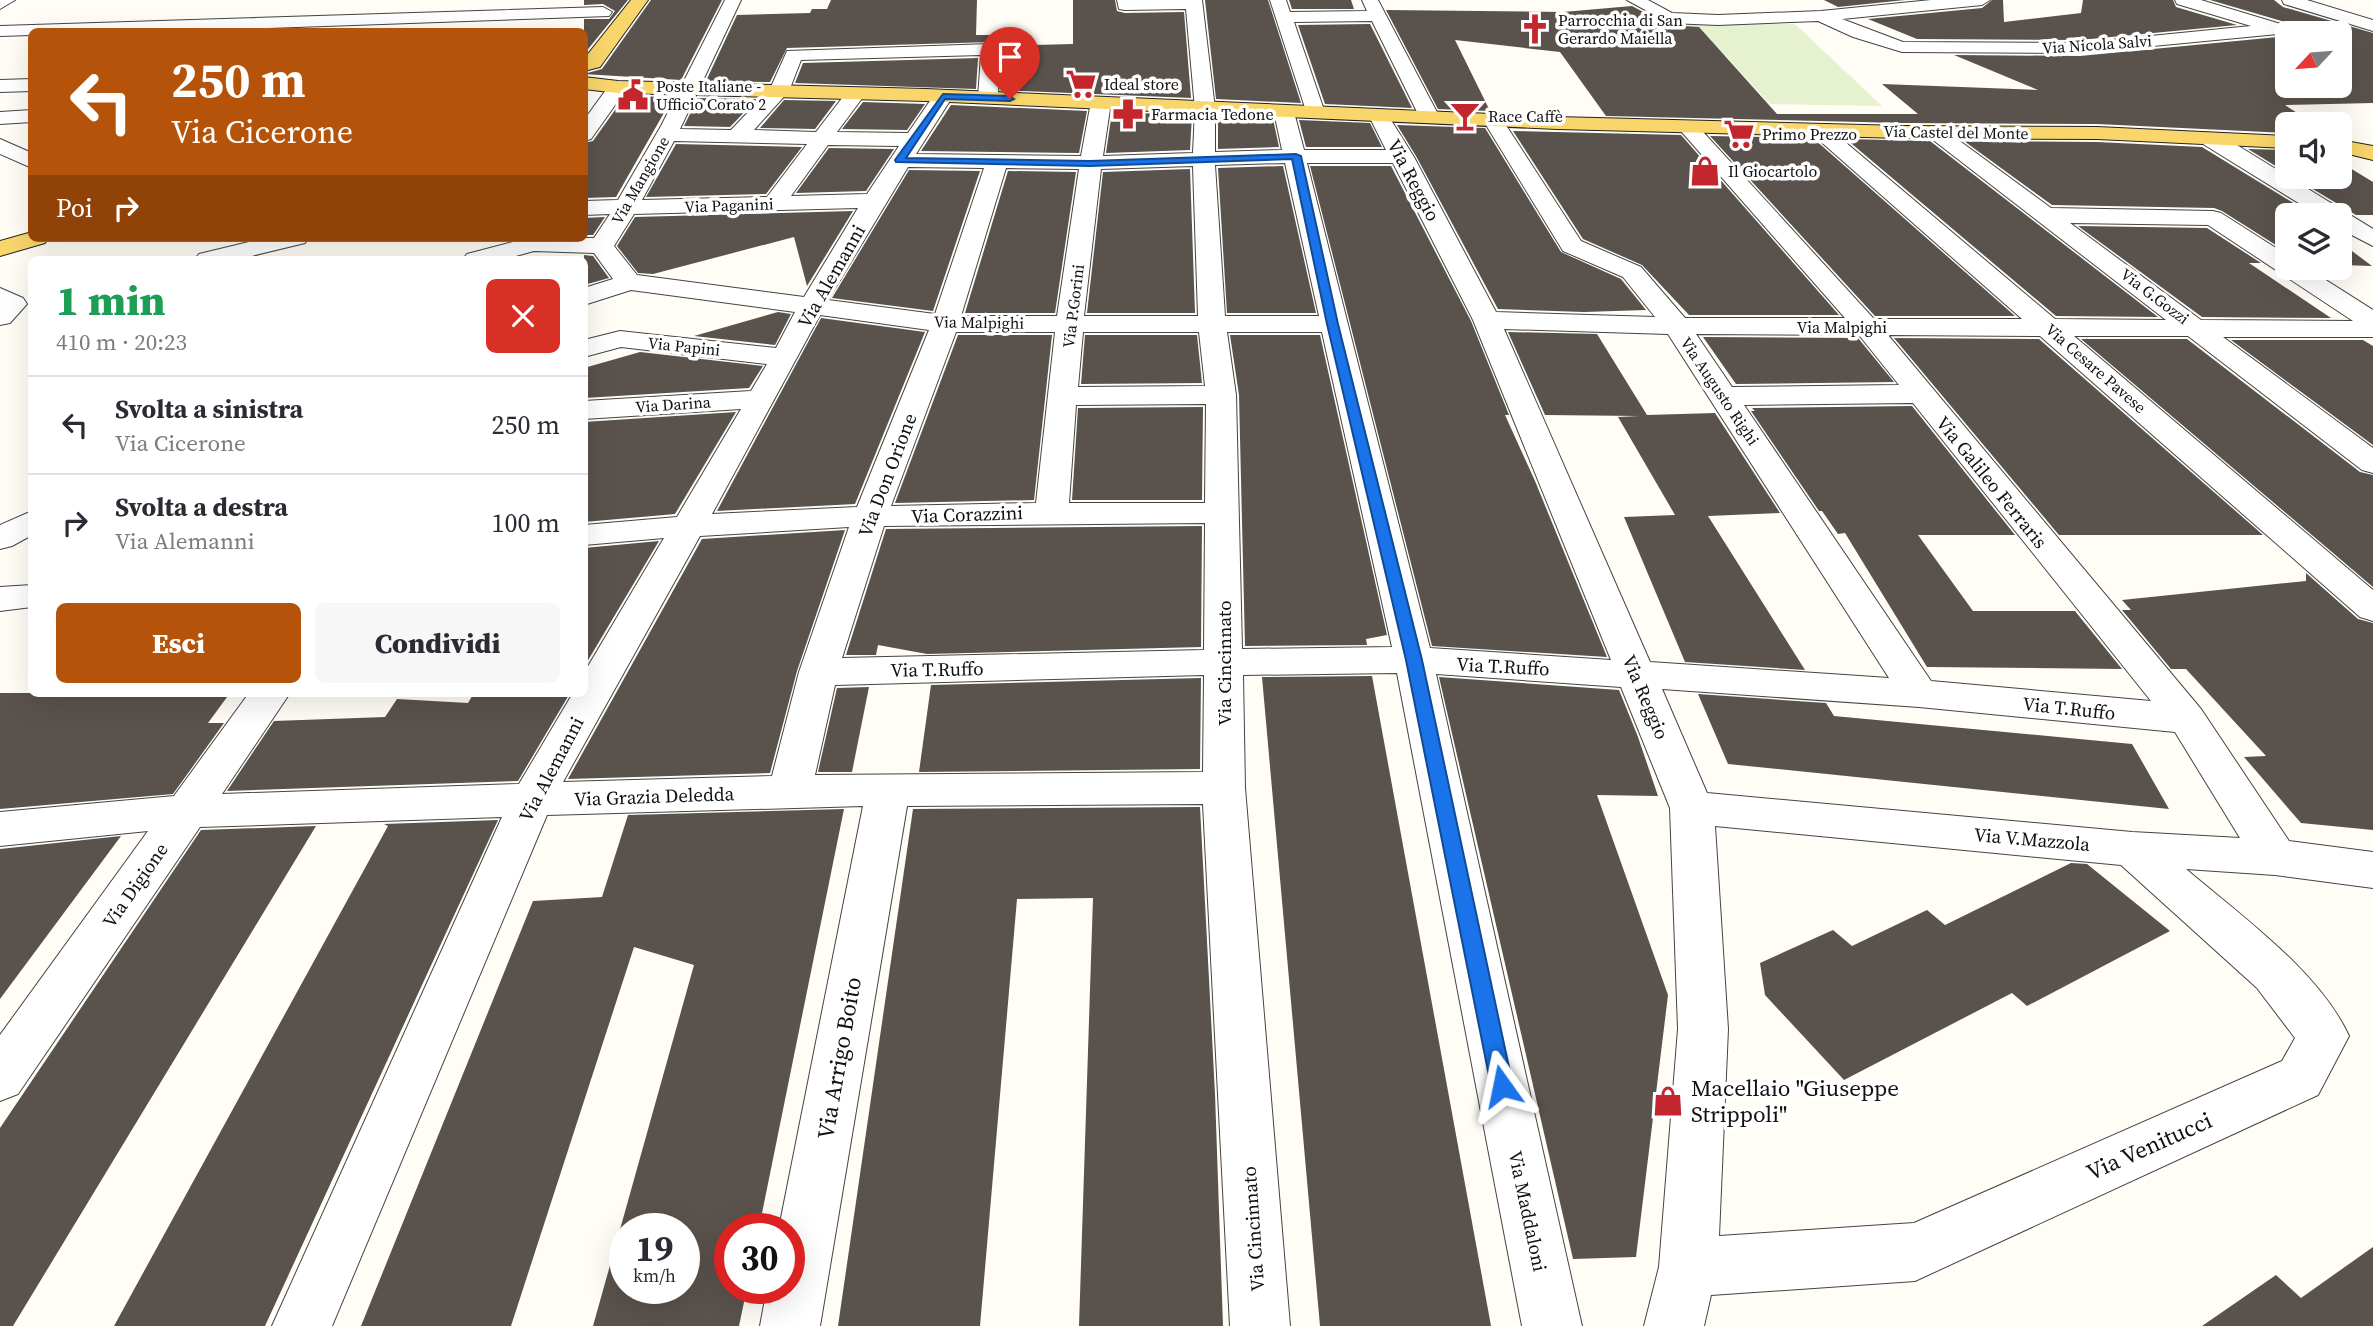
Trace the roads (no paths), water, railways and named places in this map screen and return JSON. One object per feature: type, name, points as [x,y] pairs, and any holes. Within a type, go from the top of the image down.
[{"type":"main road","points":[[588,64],[593,62],[640,0]]},
{"type":"main road","points":[[590,29],[607,6]]},
{"type":"main road","name":"Via Castel del Monte","points":[[588,83],[618,87]]},
{"type":"main road","name":"Via Castel del Monte","points":[[588,89],[618,87],[866,93],[1430,118],[2096,134],[2275,142]]},
{"type":"main road","points":[[2352,145],[2373,145]]},
{"type":"main road","points":[[2352,148],[2373,153]]},
{"type":"main road","points":[[0,236],[28,227]]},
{"type":"main road","points":[[0,249],[28,240]]},
{"type":"street","points":[[0,4],[7,0]]},
{"type":"street","points":[[281,28],[317,0]]},
{"type":"street","points":[[412,28],[443,0]]},
{"type":"street","name":"Via Mangione","points":[[601,246],[627,208],[733,0]]},
{"type":"street","name":"Via Nicola Salvi","points":[[1636,0],[1669,18],[1718,20],[1821,16],[1982,0]]},
{"type":"street","name":"Via Nicola Salvi","points":[[1821,16],[1859,33],[1902,47],[2080,48],[2278,29],[2183,0]]},
{"type":"street","points":[[2290,0],[2373,26]]},
{"type":"street","points":[[1125,3],[1194,2]]},
{"type":"street","name":"Via Cincinnato","points":[[1194,2],[1205,109],[1204,159],[1212,325],[1222,395],[1224,788],[1260,1326]]},
{"type":"street","points":[[187,28],[219,6]]},
{"type":"street","points":[[281,28],[607,6]]},
{"type":"street","points":[[1281,8],[1374,8],[1430,118]]},
{"type":"street","name":"Via Maddaloni","points":[[1281,8],[1300,113],[1296,156],[1333,324],[1414,660],[1552,1326]]},
{"type":"street","points":[[0,13],[80,13],[56,28]]},
{"type":"street","points":[[0,31],[28,31]]},
{"type":"street","points":[[738,135],[779,91],[794,55],[990,48],[988,98]]},
{"type":"street","points":[[773,204],[825,138],[866,93],[884,52]]},
{"type":"street","points":[[0,86],[28,85]]},
{"type":"street","points":[[588,129],[618,87]]},
{"type":"street","name":"Via Alemanni","points":[[302,1326],[531,801],[785,358],[811,304],[943,96]]},
{"type":"street","name":"Via P.Gorini","points":[[1052,511],[1061,396],[1090,163],[1101,102]]},
{"type":"street","points":[[0,118],[28,116]]},
{"type":"street","name":"Via Reggio","points":[[1379,116],[1487,320],[1692,808],[1703,1029],[1689,1267],[1674,1326]]},
{"type":"street","name":"Via Augusto Righi","points":[[1493,120],[1572,246],[1632,272],[1677,326],[1919,692]]},
{"type":"street","name":"Via Galileo Ferraris","points":[[1687,126],[1867,327],[2187,719],[2275,857]]},
{"type":"street","name":"Via Cesare Pavese","points":[[1818,129],[2373,609]]},
{"type":"street","name":"Via G.Gozzi","points":[[1935,132],[2373,463]]},
{"type":"street","points":[[666,135],[825,138],[997,162],[1090,163],[1296,156],[1403,157]]},
{"type":"street","points":[[2211,139],[2315,203]]},
{"type":"street","name":"Via Don Orione","points":[[790,791],[818,672],[870,517],[945,324],[997,162]]},
{"type":"street","name":"Via Paganini","points":[[588,208],[874,201]]},
{"type":"street","points":[[2046,215],[2213,218],[2275,258]]},
{"type":"street","points":[[2352,226],[2373,239]]},
{"type":"street","points":[[196,242],[218,256]]},
{"type":"street","points":[[228,256],[281,242]]},
{"type":"street","points":[[488,256],[534,244],[601,246],[629,282],[588,296]]},
{"type":"street","points":[[2309,280],[2373,322]]},
{"type":"street","name":"Via Malpighi","points":[[629,282],[811,304],[945,324],[1333,324]]},
{"type":"street","name":"Via Malpighi","points":[[1487,320],[1677,326],[2373,329]]},
{"type":"street","name":"Via Papini","points":[[588,348],[620,339],[785,358]]},
{"type":"street","points":[[1724,396],[1920,394]]},
{"type":"street","points":[[1061,396],[1222,395]]},
{"type":"street","name":"Via Darina","points":[[588,410],[761,399]]},
{"type":"street","name":"Via Corazzini","points":[[588,536],[688,525],[870,517],[1052,511],[1223,513]]},
{"type":"street","points":[[0,539],[28,523]]},
{"type":"street","points":[[0,600],[28,596]]},
{"type":"street","name":"Via T.Ruffo","points":[[818,672],[1414,660],[1919,692],[2187,719]]},
{"type":"street","name":"Via Digione","points":[[0,1077],[267,697]]},
{"type":"street","name":"Via Grazia Deledda","points":[[0,829],[187,811],[790,791],[1224,788]]},
{"type":"street","name":"Via Arrigo Boito","points":[[790,1326],[888,790]]},
{"type":"street","name":"Via V.Mazzola","points":[[1692,808],[2132,849],[2275,857],[2373,870]]},
{"type":"street","name":"Via Venitucci","points":[[1689,1267],[1914,1252],[2300,1077],[2324,1036],[2274,973],[2132,849]]},
{"type":"place","name":"Parrocchia di San Gerardo Maiella","points":[[1535,29]]},
{"type":"place","name":"Ideal store","points":[[1081,84]]},
{"type":"place","name":"Poste Italiane - Ufficio Corato 2","points":[[633,95]]},
{"type":"place","name":"Farmacia Tedone","points":[[1128,114]]},
{"type":"place","name":"Race Caffè","points":[[1465,116]]},
{"type":"place","name":"Primo Prezzo","points":[[1739,134]]},
{"type":"place","name":"Il Giocartolo","points":[[1705,171]]},
{"type":"place","name":"Macellaio \"Giuseppe Strippoli\"","points":[[1668,1101]]}]
